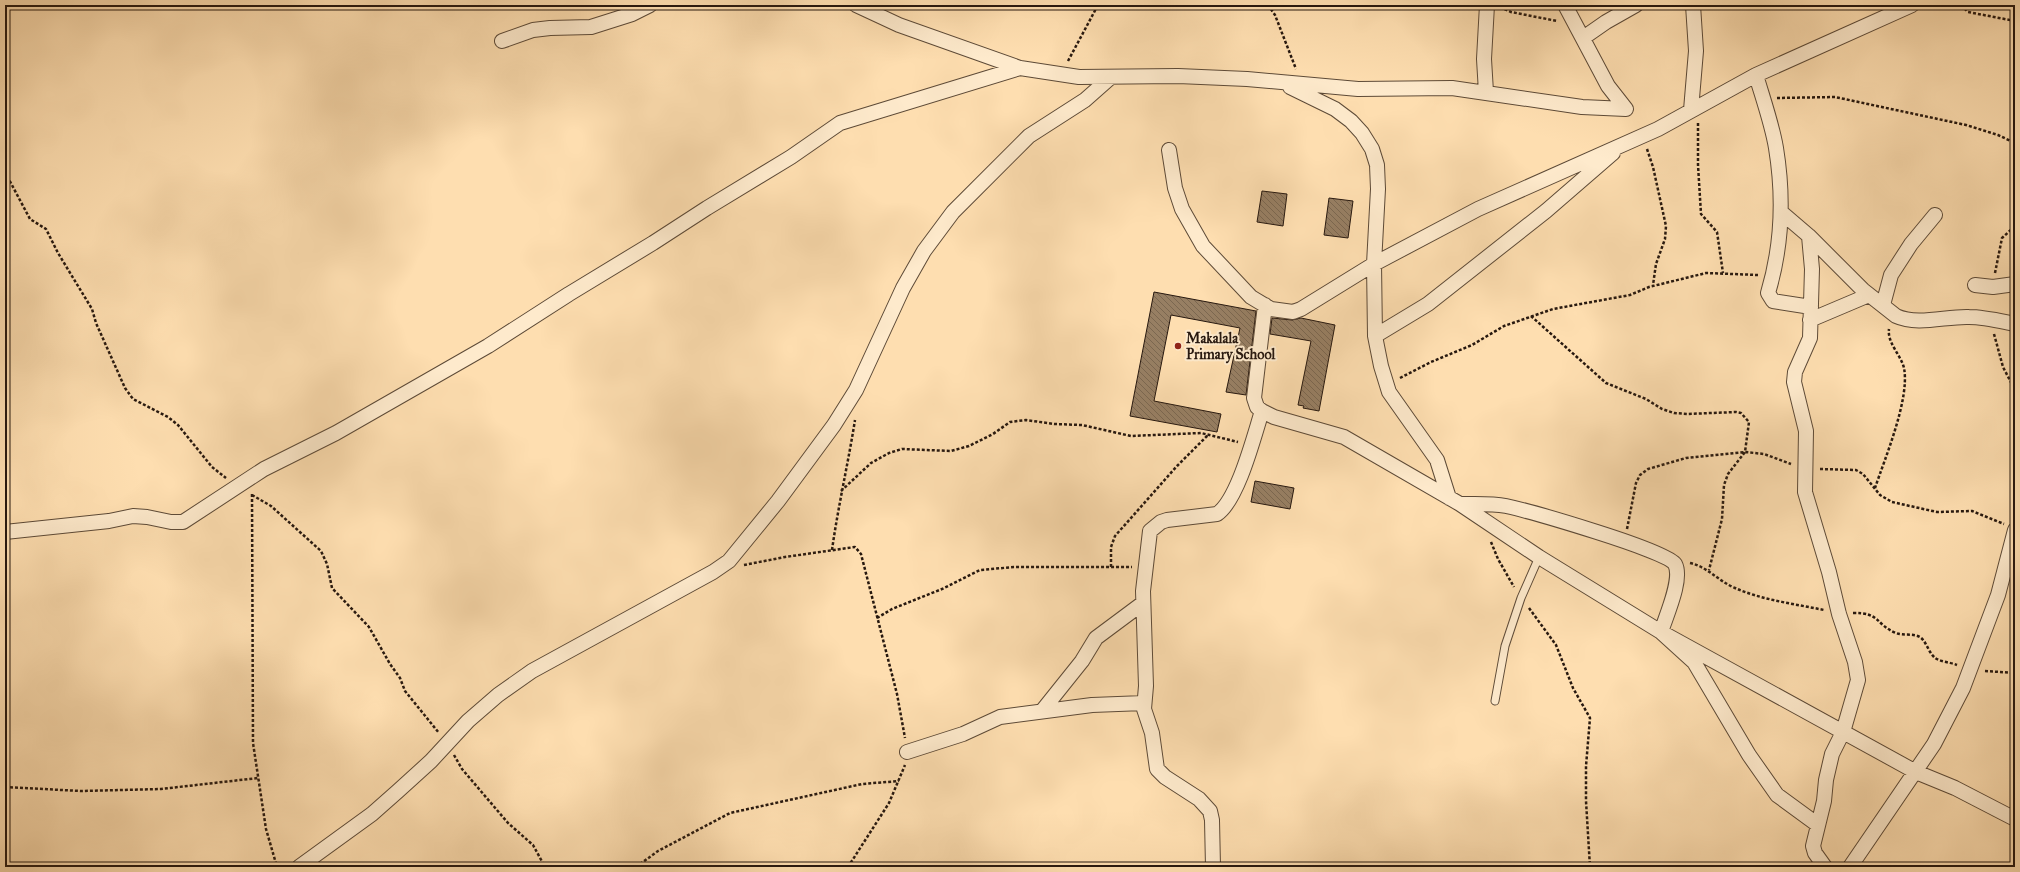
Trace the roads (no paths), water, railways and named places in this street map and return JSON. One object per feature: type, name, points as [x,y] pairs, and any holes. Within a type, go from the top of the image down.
[{"type":"street","points":[[502,41],[538,30],[591,27],[632,14],[650,5]]},
{"type":"street","points":[[856,5],[899,24],[1020,68],[1060,75],[1080,77],[1178,76],[1358,89],[1452,88],[1582,107],[1626,108],[1608,86],[1565,5]]},
{"type":"street","points":[[1486,92],[1484,60],[1487,5]]},
{"type":"street","points":[[1583,38],[1606,22],[1636,5]]},
{"type":"street","points":[[1693,5],[1696,51],[1694,108]]},
{"type":"street","points":[[1169,150],[1175,188],[1182,209],[1204,246],[1251,296],[1270,309],[1293,312],[1302,309],[1374,264],[1478,209],[1625,142],[1658,129],[1756,75],[1912,5]]},
{"type":"street","points":[[5,532],[109,521],[133,516],[171,522],[183,522],[252,477],[336,433],[488,346],[569,294],[653,243],[706,208],[791,157],[840,123],[1020,68]]},
{"type":"street","points":[[1756,75],[1776,148],[1781,212],[1777,258],[1768,293],[1773,301],[1810,314],[1869,295]]},
{"type":"street","points":[[299,867],[372,814],[431,761],[468,721],[498,695],[532,671],[713,572],[729,561],[778,501],[834,425],[856,390],[903,288],[924,251],[953,212],[1029,136],[1085,100],[1111,77]]},
{"type":"street","points":[[1281,83],[1341,113],[1362,133],[1372,149],[1376,165],[1378,189],[1374,264],[1375,336],[1380,366],[1387,385],[1398,406],[1437,460],[1454,501]]},
{"type":"street","points":[[1375,336],[1428,304],[1546,211],[1625,142]]},
{"type":"street","points":[[1781,212],[1809,236],[1869,295],[1902,318],[1918,320],[1970,317],[2015,324]]},
{"type":"street","points":[[1888,309],[1891,275],[1911,244],[1935,215]]},
{"type":"street","points":[[1809,236],[1812,270],[1810,338],[1795,372],[1794,382],[1806,431],[1804,468],[1805,492],[1829,572],[1839,614],[1855,662],[1858,680],[1843,732],[1832,754],[1813,846],[1815,853],[1825,867]]},
{"type":"street","points":[[1975,285],[1994,286],[2015,284]]},
{"type":"street","points":[[1265,305],[1254,398],[1257,406],[1262,411],[1274,417],[1344,437],[1454,501],[1539,557],[1661,632],[1916,772],[1955,788],[2015,819]]},
{"type":"street","points":[[1213,867],[1212,820],[1210,811],[1199,799],[1165,777],[1157,769],[1152,732],[1144,709],[1146,686],[1143,603],[1148,537],[1150,531],[1167,520],[1211,515],[1222,511],[1232,497],[1262,411]]},
{"type":"street","points":[[1454,501],[1504,506],[1532,512],[1625,541],[1671,560],[1677,570],[1678,580],[1661,632]]},
{"type":"street","points":[[1850,867],[1916,772],[1945,724],[1963,688],[1998,595],[2013,531]]},
{"type":"street","points":[[1042,711],[1082,661],[1096,638],[1143,603]]},
{"type":"street","points":[[1661,632],[1694,662],[1750,755],[1777,795],[1818,825]]},
{"type":"street","points":[[907,752],[963,734],[1000,717],[1092,705],[1144,703]]},
{"type":"lane","points":[[1495,701],[1505,646],[1521,598],[1539,557]]},
{"type":"place","name":"Makalala Primary School","points":[[1178,346]]}]
